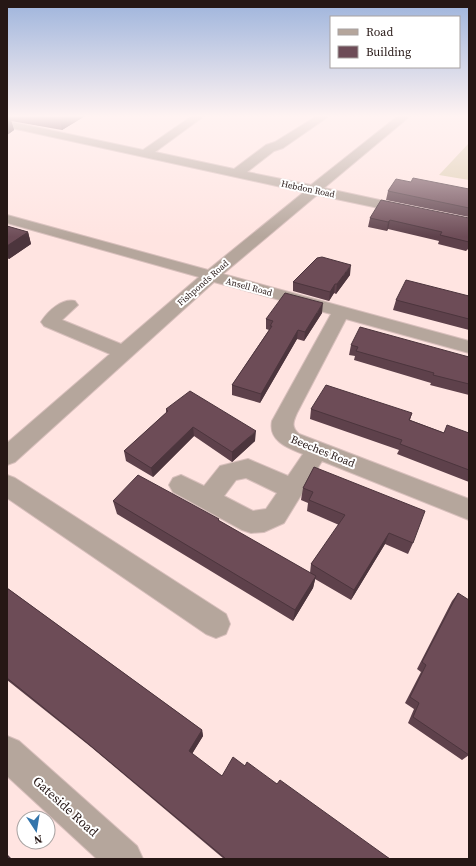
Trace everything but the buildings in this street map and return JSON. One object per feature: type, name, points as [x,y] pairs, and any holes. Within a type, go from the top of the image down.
[{"type":"street","name":"Hebdon Road","points":[[156,156],[417,212]]},
{"type":"street","points":[[237,173],[259,156]]},
{"type":"street","name":"Fishponds Road","points":[[7,456],[238,251],[355,156]]},
{"type":"street","name":"Ansell Road","points":[[7,219],[469,347]]},
{"type":"street","points":[[69,305],[50,322],[123,352]]},
{"type":"street","name":"Beeches Road","points":[[341,312],[286,413],[281,426],[282,431],[291,440],[469,510]]},
{"type":"street","points":[[181,485],[251,522],[264,521],[275,516],[317,450]]},
{"type":"street","points":[[208,499],[228,473],[248,468],[292,489]]},
{"type":"street","points":[[7,485],[216,624]]},
{"type":"street","name":"Gateside Road","points":[[7,753],[124,859]]},
{"type":"shaded area","points":[[456,156],[469,156],[469,180],[439,175]]}]
